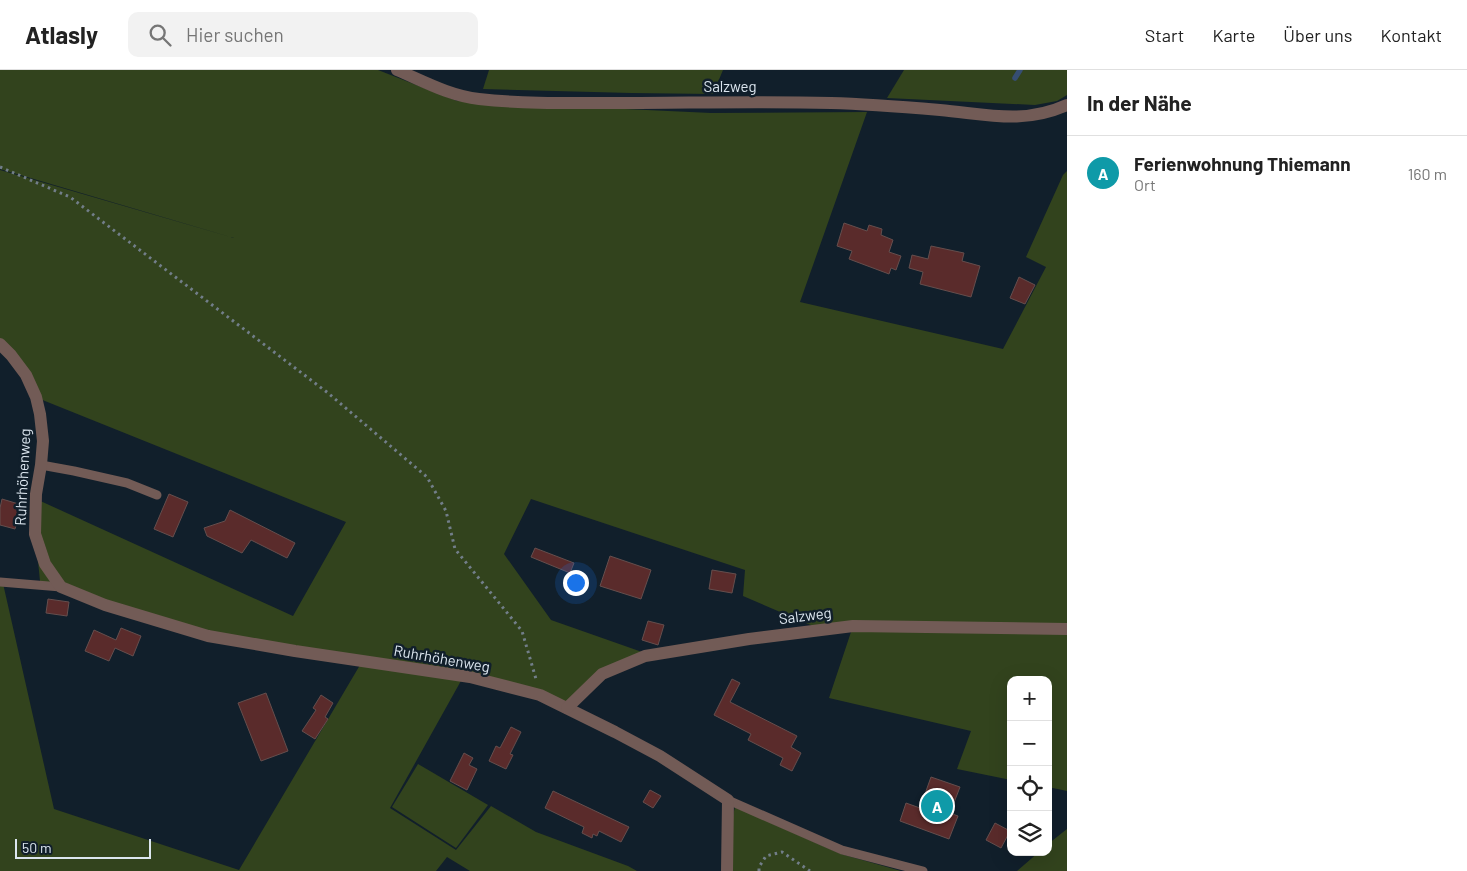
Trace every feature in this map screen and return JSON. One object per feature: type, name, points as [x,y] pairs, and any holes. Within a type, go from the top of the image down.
[{"type":"street","name":"Salzweg","points":[[397,70],[453,93],[477,99],[502,101],[560,104],[832,103],[942,110],[995,117],[1024,116],[1054,111],[1067,105]]},
{"type":"street","name":"Ruhrhöhenweg","points":[[0,344],[26,375],[36,397],[40,414],[42,442],[41,465],[36,494],[35,534],[45,564],[61,587],[105,605],[208,636],[470,678],[540,696],[660,756],[728,800]]},
{"type":"street","name":"Salzweg","points":[[567,708],[602,674],[645,656],[749,639],[853,626],[1067,629]]},
{"type":"street","points":[[727,871],[728,800]]},
{"type":"lane","points":[[41,465],[127,483],[157,495]]},
{"type":"lane","name":"Ruhrhöhenweg","points":[[0,582],[61,587]]},
{"type":"lane","points":[[728,800],[842,850],[923,871]]},
{"type":"path","points":[[0,167],[70,197],[328,393],[427,477],[446,511],[455,548],[522,631],[540,696]]},
{"type":"path","points":[[760,871],[759,867],[766,856],[782,852],[810,871]]},
{"type":"green space","points":[[0,70],[378,70],[457,101],[711,113],[867,112],[800,302],[1003,349],[1046,267],[1026,257],[1063,175],[1067,171],[1067,626],[813,626],[743,596],[745,570],[531,499],[504,554],[551,620],[642,652],[565,705],[471,673],[208,632],[40,581],[34,521],[36,499],[293,616],[346,522],[40,399],[0,343],[0,170],[234,238],[0,169]]},
{"type":"green space","points":[[489,70],[723,70],[713,94],[483,89]]},
{"type":"green space","points":[[904,70],[1067,70],[1067,95],[1057,101],[1035,105],[887,98]]},
{"type":"green space","points":[[0,578],[2,579],[54,809],[239,870],[360,665],[462,679],[390,808],[456,850],[491,806],[536,832],[637,871],[470,871],[447,857],[436,871],[0,871]]},
{"type":"green space","points":[[852,629],[1067,633],[1067,791],[1052,788],[1052,676],[1007,676],[1007,779],[957,769],[971,731],[829,698]]},
{"type":"green space","points":[[418,764],[488,805],[456,848],[392,807]]},
{"type":"green space","points":[[735,807],[841,854],[901,871],[731,871],[731,824]]},
{"type":"green space","points":[[1067,829],[1067,871],[1017,871],[1034,856],[1052,856],[1052,841]]},
{"type":"building","points":[[844,223],[867,231],[869,225],[882,229],[881,235],[893,240],[889,252],[901,256],[896,270],[891,268],[889,274],[849,259],[852,251],[837,246]]},
{"type":"building","points":[[931,246],[964,253],[962,261],[980,266],[971,297],[920,284],[923,272],[909,268],[912,255],[928,259]]},
{"type":"building","points":[[1019,277],[1035,285],[1025,304],[1010,298]]},
{"type":"building","points":[[169,494],[188,502],[173,537],[154,529]]},
{"type":"building","points":[[2,499],[22,505],[15,529],[0,525]]},
{"type":"building","points":[[230,510],[295,543],[287,558],[251,540],[242,553],[207,536],[204,528],[225,521]]},
{"type":"building","points":[[535,548],[574,563],[570,573],[531,557]]},
{"type":"building","points":[[610,556],[651,570],[641,599],[600,586]]},
{"type":"building","points":[[712,570],[736,574],[732,593],[709,589]]},
{"type":"building","points":[[48,599],[69,602],[67,616],[46,613]]},
{"type":"building","points":[[648,621],[664,625],[658,645],[642,640]]},
{"type":"building","points":[[121,628],[141,636],[133,656],[115,648],[109,661],[85,651],[94,630],[116,640]]},
{"type":"building","points":[[732,679],[740,683],[730,702],[797,736],[791,747],[801,753],[792,771],[780,765],[783,758],[748,740],[751,734],[714,715]]},
{"type":"building","points":[[266,693],[288,751],[261,761],[238,703]]},
{"type":"building","points":[[321,695],[333,703],[325,717],[328,719],[315,739],[302,731],[316,710],[313,708]]},
{"type":"building","points":[[511,727],[521,732],[510,754],[513,755],[506,769],[489,761],[496,746],[500,748]]},
{"type":"building","points":[[464,753],[473,758],[469,765],[477,769],[467,790],[450,781]]},
{"type":"building","points":[[931,777],[960,787],[950,813],[958,816],[949,839],[900,821],[906,803],[920,808]]},
{"type":"building","points":[[650,790],[661,796],[653,808],[643,802]]},
{"type":"building","points":[[553,791],[629,827],[621,842],[599,831],[597,836],[593,834],[592,838],[582,833],[584,827],[545,808]]},
{"type":"building","points":[[995,823],[1007,829],[1007,837],[1001,848],[986,840]]},
{"type":"waterway","points":[[1015,78],[1020,70]]},
{"type":"place","name":"Ferienwohnung Thiemann","points":[[937,806]]}]
